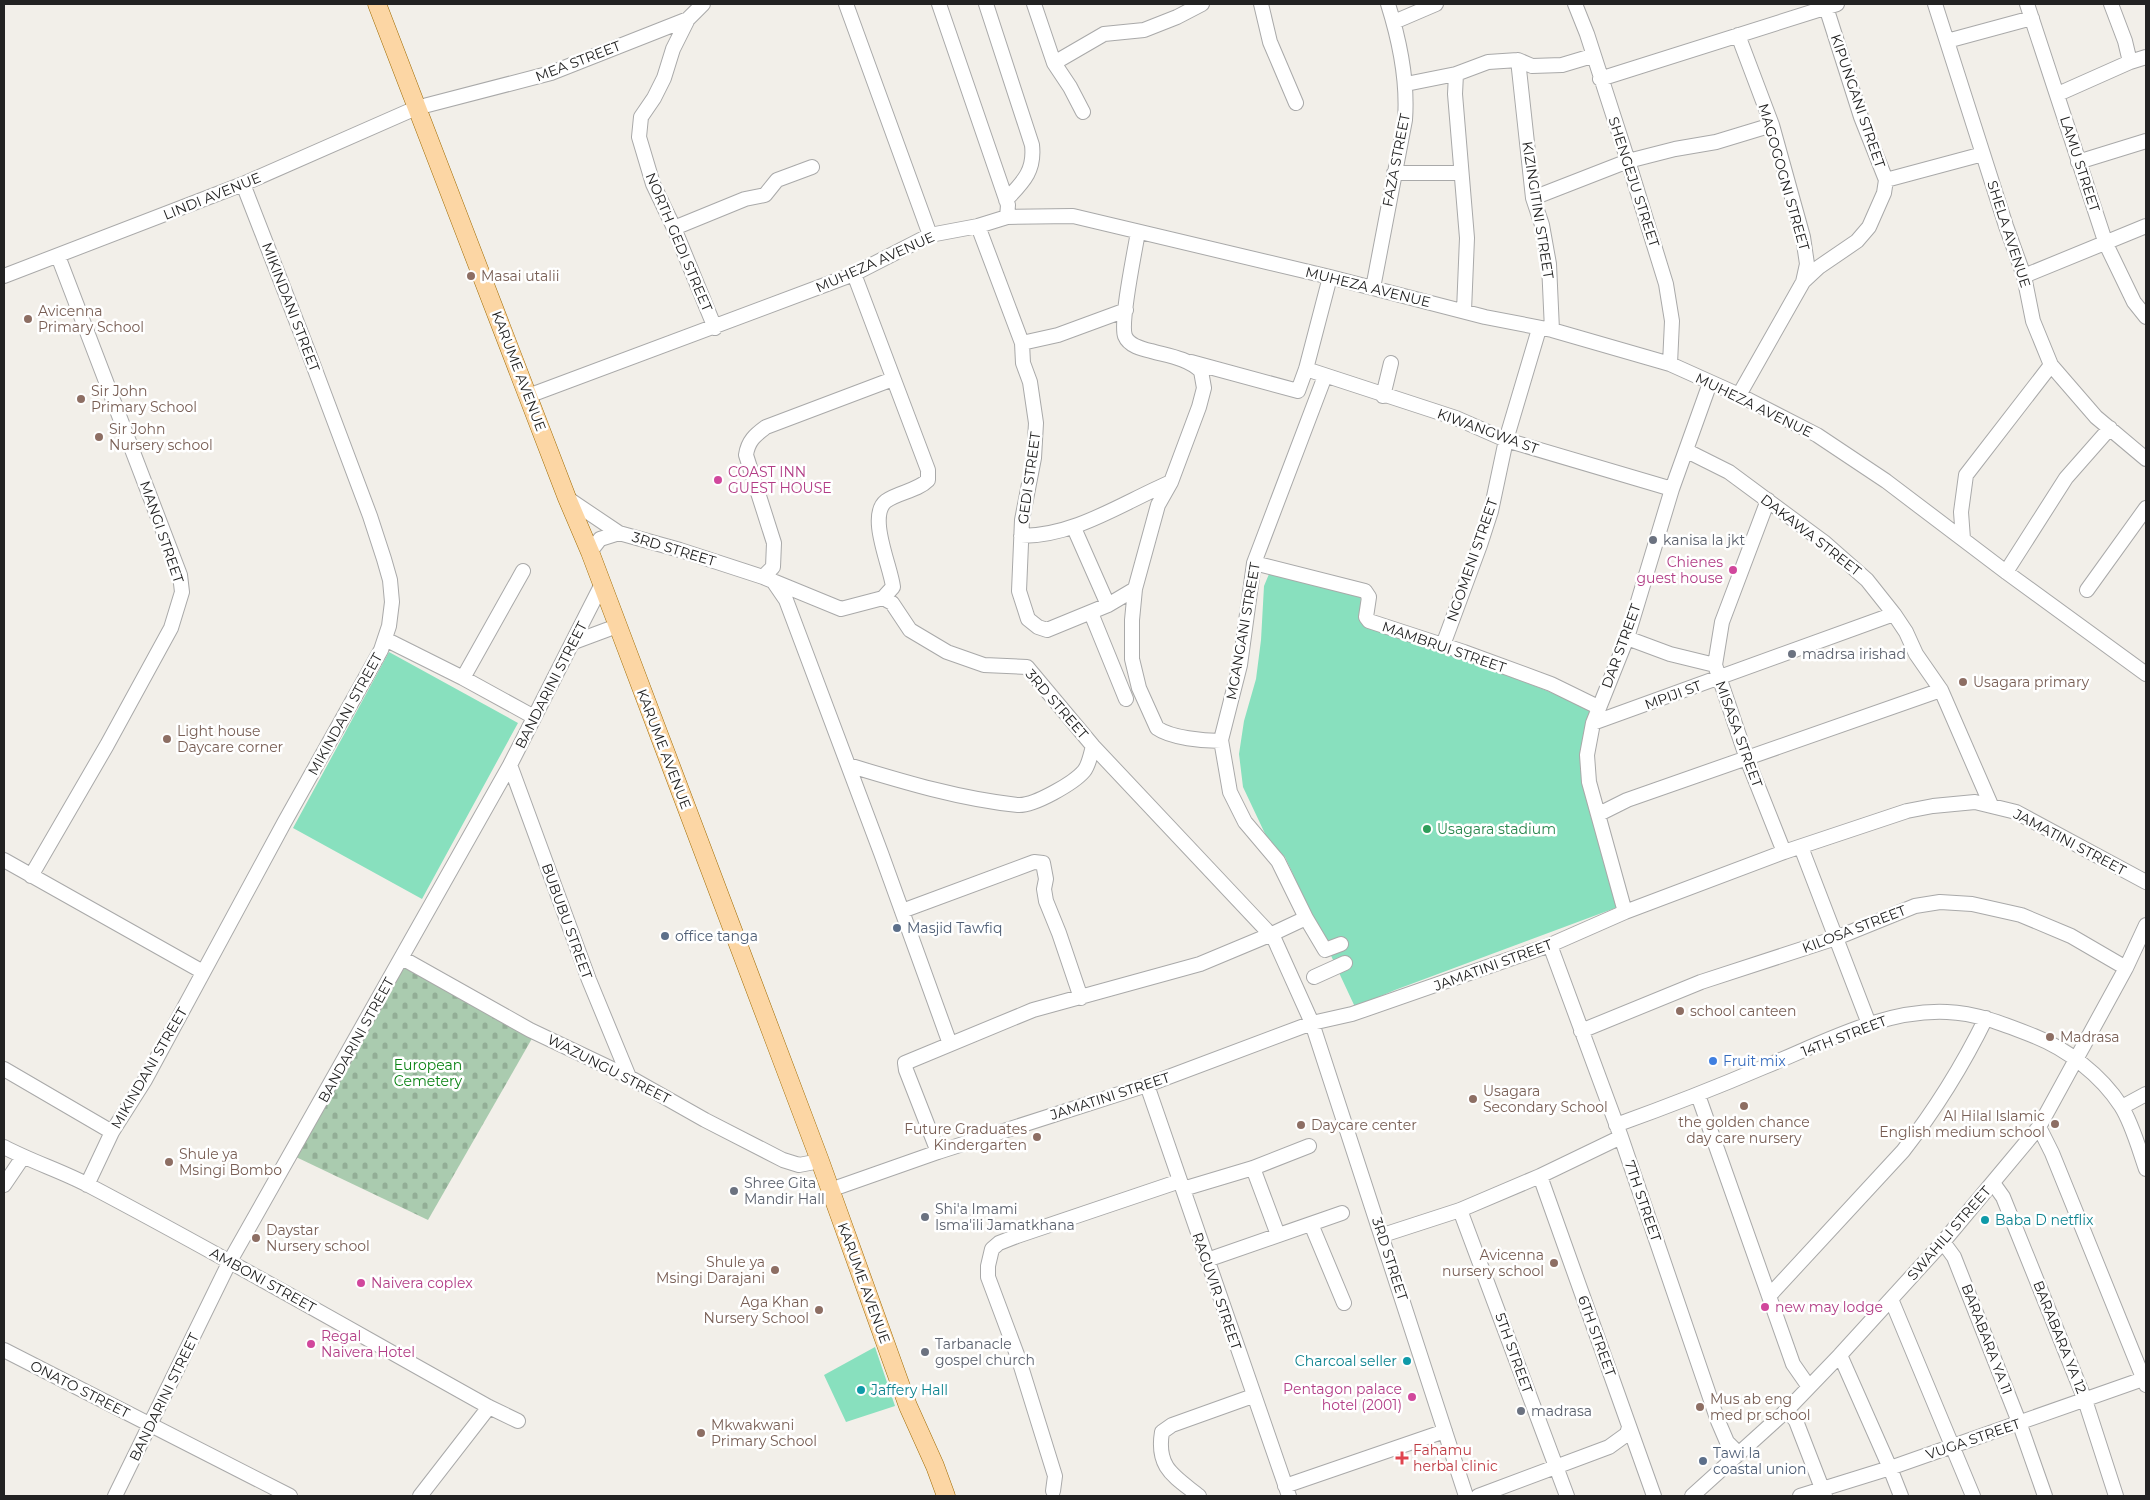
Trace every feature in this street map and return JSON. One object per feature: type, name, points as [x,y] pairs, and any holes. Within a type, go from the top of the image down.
[{"type":"main road","name":"KARUME AVENUE","points":[[377,4],[567,498],[590,552],[601,586],[820,1161],[908,1406],[935,1466],[946,1496]]},
{"type":"street","name":"MEA STREET","points":[[416,108],[551,73],[688,19],[703,4]]},
{"type":"street","points":[[846,4],[930,235]]},
{"type":"street","points":[[939,4],[1006,200],[1007,217]]},
{"type":"street","points":[[986,4],[1032,145],[1034,158],[1026,178],[1006,200]]},
{"type":"street","points":[[1034,4],[1054,63],[1070,87],[1083,112]]},
{"type":"street","points":[[1054,63],[1104,34],[1144,30],[1177,17],[1202,4]]},
{"type":"street","points":[[1261,4],[1270,42],[1296,102]]},
{"type":"street","name":"FAZA STREET","points":[[1373,288],[1405,120],[1407,95],[1400,44],[1388,4]]},
{"type":"street","points":[[1394,22],[1436,4]]},
{"type":"street","name":"SHENGEJU STREET","points":[[1575,4],[1584,24],[1592,56],[1628,161],[1666,284],[1672,321],[1670,364]]},
{"type":"street","name":"SHELA AVENUE","points":[[1935,4],[2006,226],[2024,276],[2033,321],[2051,365],[2096,416],[2146,459]]},
{"type":"street","name":"LAMU STREET","points":[[2027,4],[2106,244],[2134,302],[2146,317]]},
{"type":"street","points":[[2111,4],[2125,41],[2130,62]]},
{"type":"street","points":[[1600,79],[1831,5]]},
{"type":"street","name":"KIPUNGANI STREET","points":[[1804,282],[1819,267],[1857,241],[1869,226],[1884,193],[1886,180],[1861,117],[1831,5]]},
{"type":"street","points":[[1947,41],[2032,18]]},
{"type":"street","name":"NORTH GEDI STREET","points":[[688,19],[673,49],[664,78],[654,98],[640,117],[639,137],[653,184],[674,228],[715,328]]},
{"type":"street","name":"MAGOGOGNI STREET","points":[[1738,35],[1772,125],[1803,237],[1807,264],[1804,282],[1739,395]]},
{"type":"street","points":[[1406,84],[1456,74],[1488,62],[1518,60],[1532,66],[1562,65],[1592,56]]},
{"type":"street","points":[[2058,94],[2130,62],[2146,57]]},
{"type":"street","name":"KIZINGITINI STREET","points":[[1518,60],[1534,198],[1542,225],[1549,264],[1545,329]]},
{"type":"street","points":[[1456,74],[1455,94],[1467,238],[1464,312]]},
{"type":"street","name":"LINDI AVENUE","points":[[4,276],[243,184],[416,108]]},
{"type":"street","points":[[1534,198],[1628,161],[1675,149],[1716,142],[1772,125]]},
{"type":"street","points":[[2078,162],[2146,141]]},
{"type":"street","points":[[1886,180],[1983,154]]},
{"type":"street","points":[[674,228],[745,200],[765,195],[777,180],[812,167]]},
{"type":"street","points":[[1394,173],[1462,173]]},
{"type":"street","name":"MIKINDANI STREET","points":[[87,1184],[112,1132],[145,1080],[381,650],[392,602],[390,580],[370,516],[312,360],[243,184]]},
{"type":"street","name":"MUHEZA AVENUE","points":[[528,396],[715,328],[854,274],[930,235],[978,226],[1007,217],[1073,216],[1330,277],[1464,312],[1545,329],[1670,364],[1739,395],[1817,435],[1886,481],[2006,572],[2146,674]]},
{"type":"street","name":"GEDI STREET","points":[[978,226],[1022,343],[1022,362],[1030,382],[1036,423],[1034,458],[1022,520],[1021,536],[1019,591],[1028,620],[1038,627],[1047,630],[1091,613],[1135,589]]},
{"type":"street","points":[[2024,276],[2146,226]]},
{"type":"street","points":[[1138,232],[1126,310],[1125,336],[1130,343],[1140,349],[1298,391],[1306,369],[1330,277]]},
{"type":"street","name":"MANGI STREET","points":[[31,876],[112,737],[171,628],[182,592],[180,575],[58,256]]},
{"type":"street","points":[[854,274],[928,470],[928,480],[924,484],[885,502],[880,508],[878,521],[893,587],[883,598]]},
{"type":"street","points":[[1022,343],[1058,335],[1126,310]]},
{"type":"street","name":"NGOMENI STREET","points":[[1443,645],[1483,536],[1500,472],[1506,440],[1545,329]]},
{"type":"street","points":[[1188,361],[1201,371],[1204,388],[1171,482],[1158,505],[1135,589],[1132,620],[1132,659],[1139,688],[1157,728],[1178,736],[1204,741],[1221,741]]},
{"type":"street","points":[[1383,396],[1391,363]]},
{"type":"street","points":[[1963,540],[1961,512],[1966,475],[2051,365]]},
{"type":"street","name":"KIWANGWA ST","points":[[1306,369],[1383,396],[1456,418],[1506,440],[1672,489]]},
{"type":"street","name":"MGANGANI STREET","points":[[1325,376],[1254,563],[1240,665],[1221,741],[1230,792],[1245,822],[1278,861],[1324,950],[1341,944]]},
{"type":"street","points":[[893,379],[766,427],[747,444],[746,455],[774,543],[772,567],[768,579],[786,600],[950,1044]]},
{"type":"street","name":"DAR STREET","points":[[1625,912],[1589,782],[1586,755],[1598,707],[1627,638],[1672,489],[1710,383]]},
{"type":"street","points":[[2006,572],[2066,478],[2110,428]]},
{"type":"street","name":"DAKAWA STREET","points":[[1687,451],[1729,472],[1825,543],[1860,573],[1894,614],[1906,632],[1916,654],[1941,690],[1991,805]]},
{"type":"street","points":[[1021,536],[1037,536],[1074,528],[1171,482]]},
{"type":"street","name":"3RD STREET","points":[[567,498],[619,533],[680,550],[768,579],[841,609],[883,598],[892,603],[910,630],[947,652],[984,665],[1027,667],[1093,746],[1271,934]]},
{"type":"street","name":"MISASA STREET","points":[[1768,500],[1722,622],[1716,672],[1747,759],[1784,852]]},
{"type":"street","points":[[2087,590],[2146,508]]},
{"type":"street","points":[[1074,528],[1108,605]]},
{"type":"street","points":[[590,552],[600,539],[619,533]]},
{"type":"street","name":"MAMBRUI STREET","points":[[1254,563],[1365,591],[1370,598],[1366,617],[1368,620],[1551,684],[1598,707]]},
{"type":"street","points":[[463,678],[523,571]]},
{"type":"street","name":"BANDARINI STREET","points":[[115,1496],[230,1261],[510,765],[601,586]]},
{"type":"street","points":[[1091,613],[1126,700]]},
{"type":"street","name":"MPIJI ST","points":[[1593,723],[1716,672],[1894,614]]},
{"type":"street","points":[[574,642],[617,626]]},
{"type":"street","points":[[1627,638],[1716,672]]},
{"type":"street","points":[[385,639],[463,678],[534,718]]},
{"type":"street","points":[[1599,814],[1627,800],[1941,690]]},
{"type":"street","points":[[848,765],[926,789],[1018,805],[1054,794],[1072,781],[1085,770],[1093,746]]},
{"type":"street","name":"BUBUBU STREET","points":[[510,765],[588,980],[629,1076]]},
{"type":"street","name":"JAMATINI STREET","points":[[830,1190],[938,1152],[1147,1085],[1312,1022],[1352,1014],[1550,945],[1625,912],[1784,852],[1908,811],[1954,803],[1975,802],[2016,812],[2146,882]]},
{"type":"street","points":[[1801,847],[1869,1024]]},
{"type":"street","points":[[4,860],[203,972]]},
{"type":"street","points":[[902,911],[1034,862],[1043,863],[1046,879],[1044,889],[1046,901],[1081,998]]},
{"type":"street","name":"KILOSA STREET","points":[[1581,1031],[1701,982],[1836,938],[1915,906],[1940,902],[1972,904],[2021,915],[2071,936],[2126,968]]},
{"type":"street","points":[[938,1152],[905,1063],[1033,1010],[1200,964],[1306,918]]},
{"type":"street","name":"SWAHILI STREET","points":[[1692,1496],[1787,1410],[1840,1356],[1943,1242],[2039,1127],[2126,968],[2146,925]]},
{"type":"street","points":[[1271,934],[1312,1022]]},
{"type":"street","name":"7TH STREET","points":[[1550,945],[1618,1131],[1718,1421],[1727,1442],[1739,1454]]},
{"type":"street","name":"WAZUNGU STREET","points":[[402,958],[530,1030],[629,1076],[705,1120],[784,1160],[799,1165],[820,1161]]},
{"type":"street","points":[[1314,977],[1345,963]]},
{"type":"street","name":"14TH STREET","points":[[1383,1235],[1460,1210],[1540,1176],[1618,1131],[1698,1095],[1869,1024],[1904,1015],[1946,1012],[1986,1018],[2050,1043],[2075,1059],[2106,1086],[2122,1107],[2146,1169]]},
{"type":"street","points":[[1769,1296],[1903,1151],[1969,1054],[1986,1018]]},
{"type":"street","name":"3RD STREET","points":[[1312,1022],[1383,1235],[1466,1496]]},
{"type":"street","points":[[4,1069],[112,1132]]},
{"type":"street","name":"RAGUVIR STREET","points":[[1147,1085],[1287,1491]]},
{"type":"street","points":[[2122,1107],[2146,1094]]},
{"type":"street","points":[[1698,1095],[1792,1364],[1809,1387]]},
{"type":"street","points":[[2039,1127],[2056,1162],[2145,1381]]},
{"type":"street","points":[[1053,1491],[1054,1476],[1026,1383],[988,1277],[990,1251],[996,1245],[1016,1236],[1181,1185],[1253,1168],[1309,1146]]},
{"type":"street","name":"AMBONI STREET","points":[[4,1147],[22,1157],[87,1184],[230,1261],[489,1408],[518,1420]]},
{"type":"street","points":[[4,1185],[22,1157]]},
{"type":"street","points":[[1253,1168],[1278,1235]]},
{"type":"street","name":"6TH STREET","points":[[1540,1176],[1654,1496]]},
{"type":"street","name":"BARABARA YA 12","points":[[1993,1183],[2003,1196],[2085,1400],[2116,1496]]},
{"type":"street","name":"5TH STREET","points":[[1460,1210],[1567,1496]]},
{"type":"street","points":[[1207,1260],[1342,1213]]},
{"type":"street","points":[[1311,1224],[1344,1303]]},
{"type":"street","name":"BARABARA YA 11","points":[[1943,1242],[1954,1257],[2019,1422],[2045,1496]]},
{"type":"street","points":[[1890,1299],[1973,1496]]},
{"type":"street","name":"ONATO STREET","points":[[4,1350],[290,1496]]},
{"type":"street","points":[[1840,1356],[1890,1468],[1900,1496]]},
{"type":"street","name":"VUGA STREET","points":[[1800,1496],[1824,1493],[2019,1422],[2145,1381]]},
{"type":"street","points":[[1199,1496],[1168,1471],[1163,1463],[1161,1454],[1162,1432],[1172,1425],[1253,1396]]},
{"type":"street","points":[[420,1496],[489,1408]]},
{"type":"street","points":[[1787,1410],[1796,1421],[1824,1493]]},
{"type":"street","points":[[1478,1496],[1608,1447],[1627,1434],[1629,1427]]},
{"type":"street","points":[[1287,1491],[1445,1431]]},
{"type":"green space","points":[[1269,574],[1360,595],[1361,614],[1365,627],[1479,665],[1590,709],[1580,768],[1618,907],[1395,990],[1355,1007],[1285,857],[1268,840],[1243,787],[1239,754],[1244,721],[1256,679],[1261,640],[1264,586]]},
{"type":"green space","points":[[389,652],[518,723],[422,899],[293,828]]},
{"type":"green space","name":"European Cemetery","points":[[406,964],[534,1035],[428,1220],[296,1157]]},
{"type":"green space","name":"Jaffery Hall","points":[[875,1347],[895,1406],[846,1422],[824,1375]]},
{"type":"place","name":"Masai utalii","points":[[471,276]]},
{"type":"place","name":"Avicenna Primary School","points":[[28,319]]},
{"type":"place","name":"Sir John Primary School","points":[[81,399]]},
{"type":"place","name":"Sir John Nursery school","points":[[99,437]]},
{"type":"place","name":"COAST INN GUEST HOUSE","points":[[718,480]]},
{"type":"place","name":"kanisa la jkt","points":[[1653,540]]},
{"type":"place","name":"Chienes guest house","points":[[1733,570]]},
{"type":"place","name":"madrsa irishad","points":[[1792,654]]},
{"type":"place","name":"Usagara primary","points":[[1963,682]]},
{"type":"place","name":"Light house Daycare corner","points":[[167,739]]},
{"type":"place","name":"Usagara stadium","points":[[1427,829]]},
{"type":"place","name":"Masjid Tawfiq","points":[[897,928]]},
{"type":"place","name":"office tanga","points":[[665,936]]},
{"type":"place","name":"school canteen","points":[[1680,1011]]},
{"type":"place","name":"Madrasa","points":[[2050,1037]]},
{"type":"place","name":"Fruit mix","points":[[1713,1061]]},
{"type":"place","name":"Usagara Secondary School","points":[[1473,1099]]},
{"type":"place","name":"the golden chance day care nursery","points":[[1744,1106]]},
{"type":"place","name":"Al Hilal Islamic English medium school","points":[[2055,1124]]},
{"type":"place","name":"Daycare center","points":[[1301,1125]]},
{"type":"place","name":"Future Graduates Kindergarten","points":[[1037,1137]]},
{"type":"place","name":"Shule ya Msingi Bombo","points":[[169,1162]]},
{"type":"place","name":"Shree Gita Mandir Hall","points":[[734,1191]]},
{"type":"place","name":"Shi'a Imami Isma'ili Jamatkhana","points":[[925,1217]]},
{"type":"place","name":"Baba D netflix","points":[[1985,1220]]},
{"type":"place","name":"Daystar Nursery school","points":[[256,1238]]},
{"type":"place","name":"Avicenna nursery school","points":[[1554,1263]]},
{"type":"place","name":"Shule ya Msingi Darajani","points":[[775,1270]]},
{"type":"place","name":"Naivera coplex","points":[[361,1283]]},
{"type":"place","name":"new may lodge","points":[[1765,1307]]},
{"type":"place","name":"Aga Khan Nursery School","points":[[819,1310]]},
{"type":"place","name":"Regal Naivera Hotel","points":[[311,1344]]},
{"type":"place","name":"Tarbanacle gospel church","points":[[925,1352]]},
{"type":"place","name":"Charcoal seller","points":[[1407,1361]]},
{"type":"place","name":"Jaffery Hall","points":[[861,1390]]},
{"type":"place","name":"Pentagon palace hotel (2001)","points":[[1412,1397]]},
{"type":"place","name":"Mus ab eng med pr school","points":[[1700,1407]]},
{"type":"place","name":"madrasa","points":[[1521,1411]]},
{"type":"place","name":"Mkwakwani Primary School","points":[[701,1433]]},
{"type":"place","name":"Fahamu herbal clinic","points":[[1402,1458]]},
{"type":"place","name":"Tawi la coastal union","points":[[1703,1461]]}]
